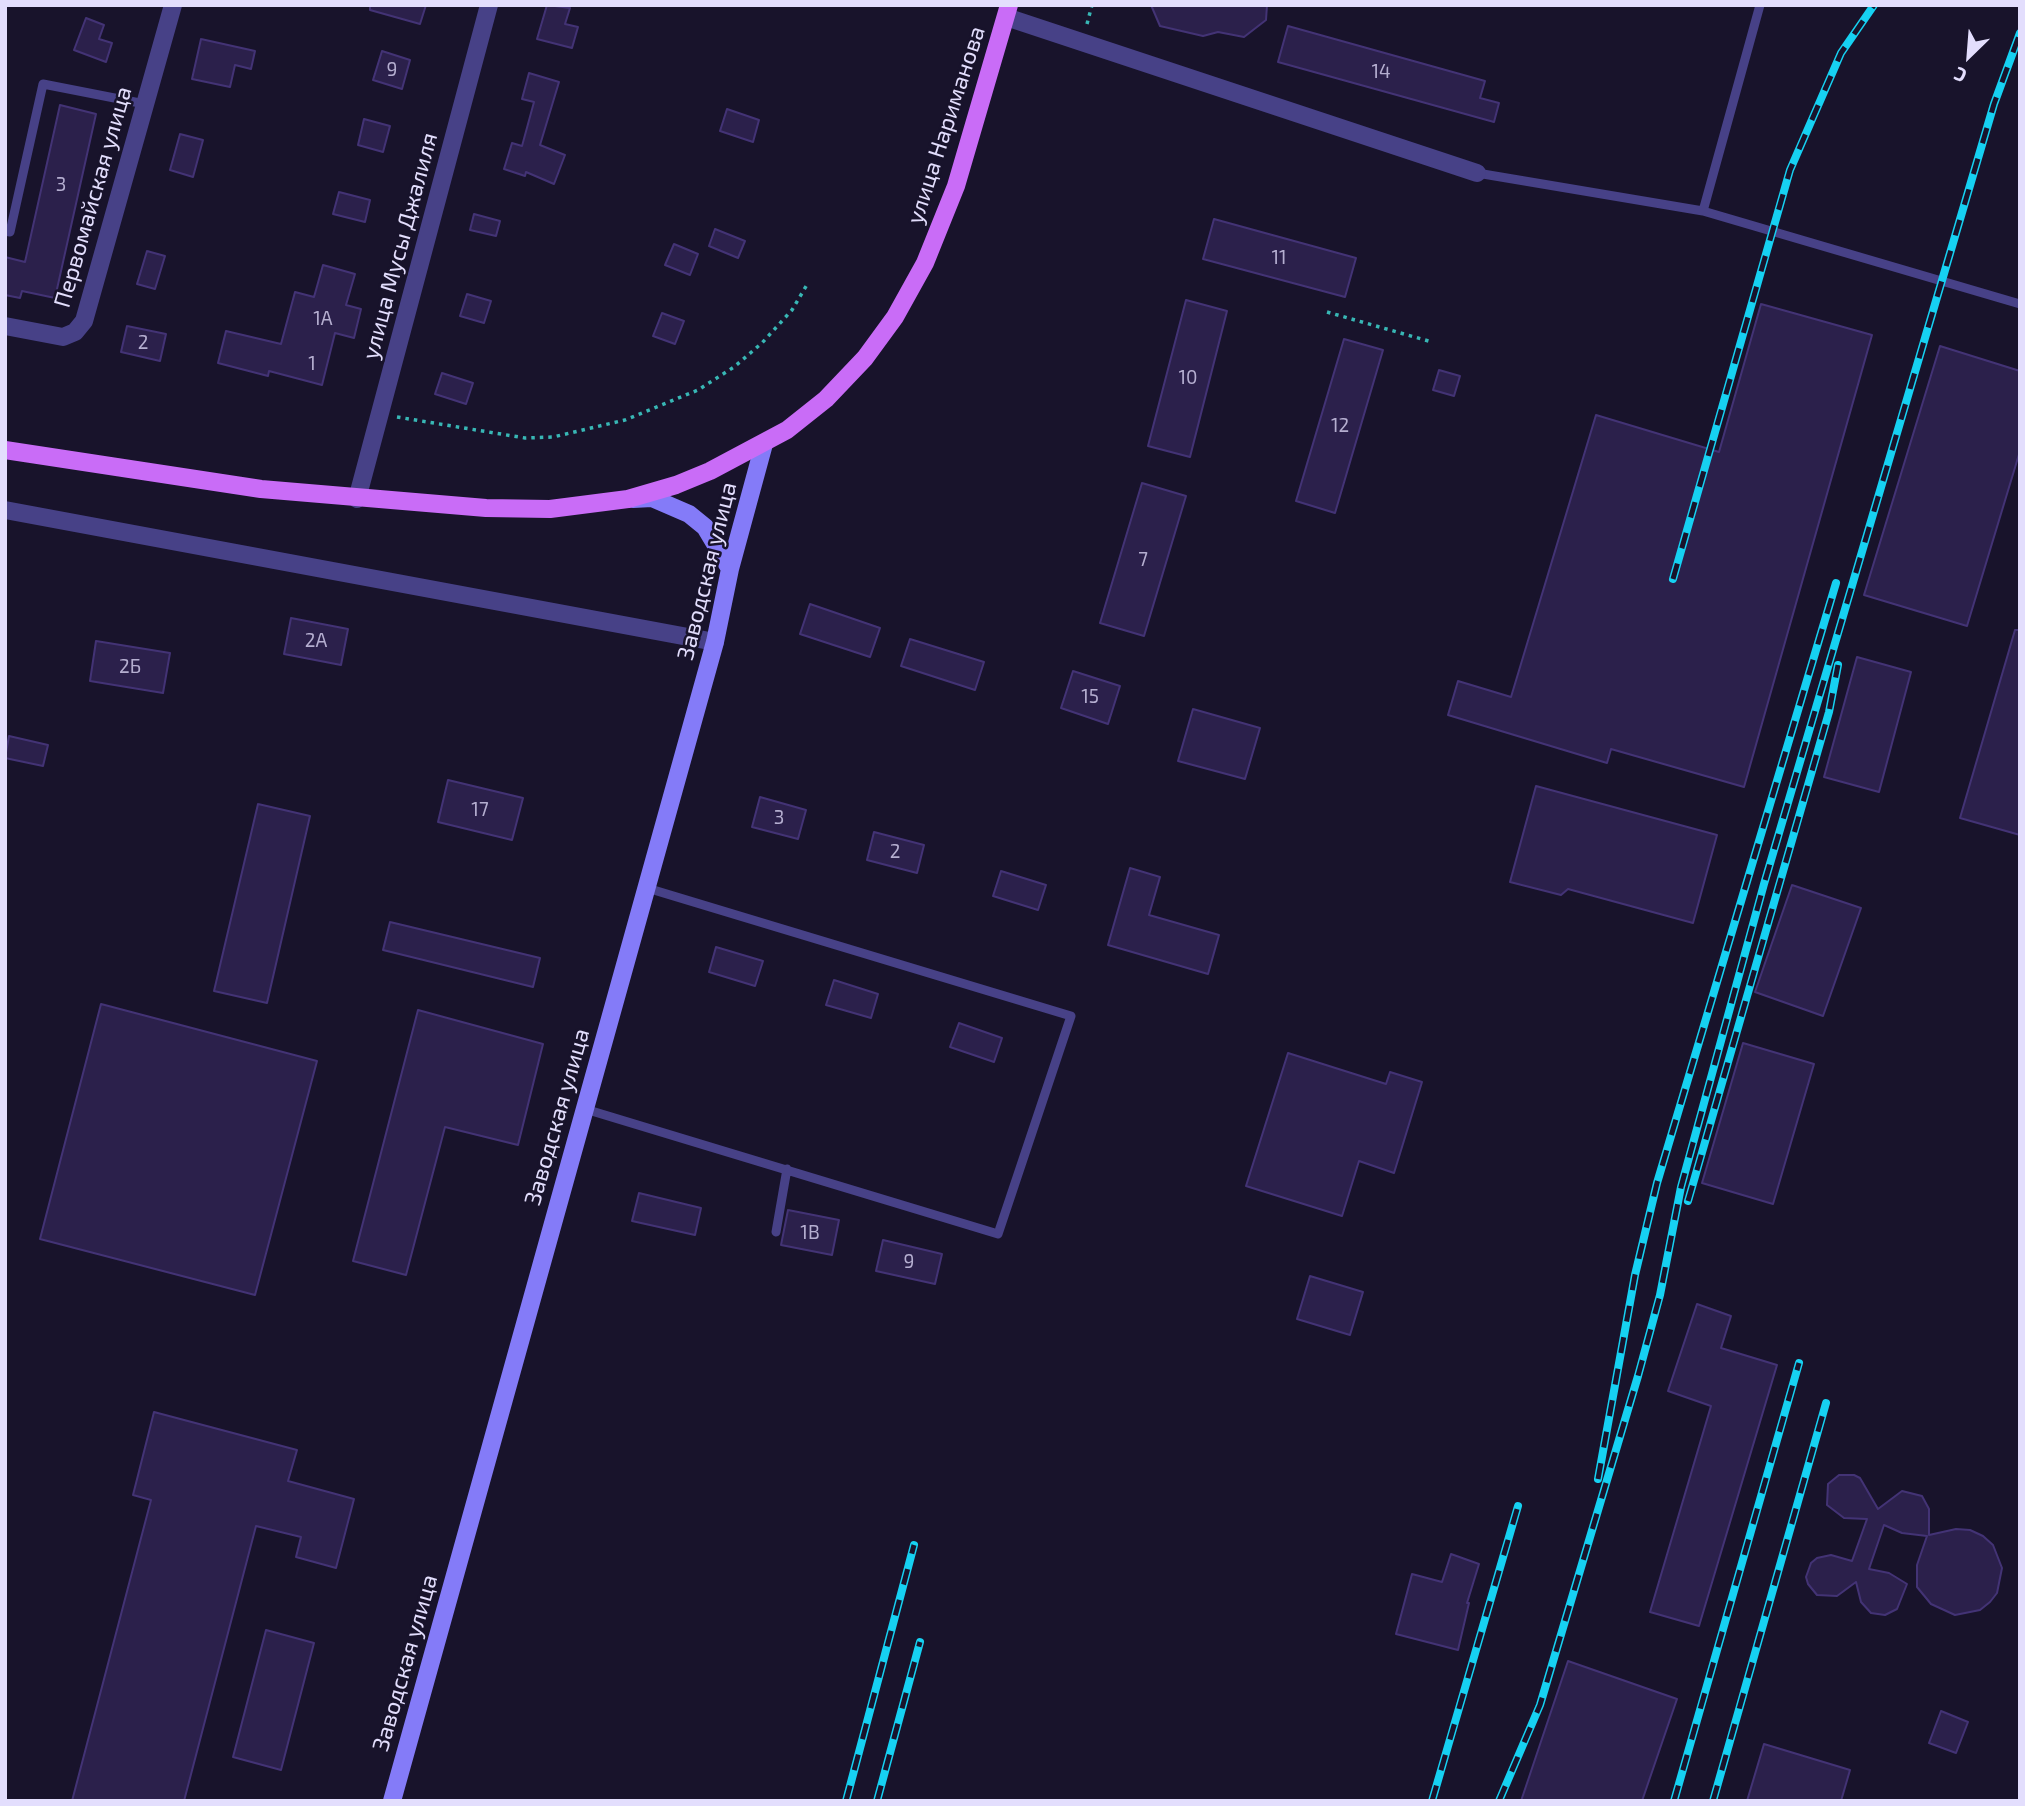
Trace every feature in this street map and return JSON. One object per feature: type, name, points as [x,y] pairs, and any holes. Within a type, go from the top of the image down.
[{"type":"main road","name":"улица Нариманова","points":[[5,450],[261,489],[357,499],[551,509],[628,499],[693,479],[764,444],[809,414],[849,376],[882,336],[904,301],[934,243],[956,186],[1007,11]]},
{"type":"main road","name":"Заводская улица","points":[[392,1801],[715,642],[730,569],[764,444]]},
{"type":"main road","points":[[628,499],[652,498],[689,514],[705,527],[730,569]]},
{"type":"street","name":"Первомайская улица","points":[[5,326],[63,337],[80,327],[173,5]]},
{"type":"street","name":"улица Мусы Джалиля","points":[[357,499],[489,5]]},
{"type":"street","points":[[1007,11],[1477,173]]},
{"type":"street","points":[[5,510],[715,642]]},
{"type":"lane","points":[[1703,211],[1760,5]]},
{"type":"lane","points":[[5,231],[10,232],[43,84],[145,104]]},
{"type":"lane","points":[[1477,173],[1703,211],[2020,304]]},
{"type":"lane","points":[[585,1109],[999,1234],[1071,1016],[647,888]]},
{"type":"lane","points":[[776,1232],[787,1169]]},
{"type":"path","points":[[380,414],[493,435],[525,438],[566,434],[625,419],[698,390],[734,367],[762,343],[792,310],[808,283]]},
{"type":"path","points":[[1327,312],[1432,342]]},
{"type":"building","points":[[370,5],[426,5],[420,24],[370,10]]},
{"type":"building","points":[[547,5],[570,8],[565,24],[578,27],[572,48],[537,39]]},
{"type":"building","points":[[1151,5],[1267,5],[1266,20],[1244,37],[1218,32],[1203,36],[1160,26]]},
{"type":"building","points":[[86,18],[104,25],[99,39],[112,43],[106,62],[74,50]]},
{"type":"building","points":[[1288,26],[1485,81],[1480,98],[1499,103],[1494,122],[1278,62]]},
{"type":"building","points":[[201,39],[255,51],[251,69],[235,65],[230,87],[192,79]]},
{"type":"building","points":[[382,51],[410,60],[402,89],[373,80]]},
{"type":"building","points":[[529,73],[559,82],[540,145],[565,155],[554,184],[526,172],[525,176],[504,169],[512,143],[522,146],[534,102],[522,99]]},
{"type":"building","points":[[60,105],[96,114],[55,298],[22,291],[20,298],[5,295],[5,257],[25,262]]},
{"type":"building","points":[[727,109],[759,120],[753,142],[720,131]]},
{"type":"building","points":[[364,119],[390,126],[383,152],[358,145]]},
{"type":"building","points":[[180,134],[203,140],[193,177],[170,170]]},
{"type":"building","points":[[339,192],[370,200],[365,222],[333,214]]},
{"type":"building","points":[[474,214],[500,221],[496,236],[470,230]]},
{"type":"building","points":[[1214,219],[1356,258],[1345,297],[1203,259]]},
{"type":"building","points":[[715,229],[745,241],[738,258],[709,246]]},
{"type":"building","points":[[674,244],[698,254],[690,275],[665,265]]},
{"type":"building","points":[[147,251],[165,256],[155,289],[137,284]]},
{"type":"building","points":[[323,265],[355,274],[346,305],[361,309],[354,338],[335,333],[322,385],[269,371],[268,376],[218,363],[226,331],[281,344],[295,292],[314,297]]},
{"type":"building","points":[[467,294],[491,301],[484,323],[460,316]]},
{"type":"building","points":[[1186,300],[1227,311],[1190,457],[1148,446]]},
{"type":"building","points":[[1761,304],[1872,335],[1744,787],[1611,749],[1607,763],[1448,715],[1458,681],[1511,697],[1596,415],[1719,452]]},
{"type":"building","points":[[662,313],[684,321],[675,344],[653,336]]},
{"type":"building","points":[[127,326],[166,334],[160,361],[121,352]]},
{"type":"building","points":[[1344,339],[1383,350],[1335,513],[1296,501]]},
{"type":"building","points":[[1940,346],[2020,371],[2020,451],[1967,626],[1864,595]]},
{"type":"building","points":[[1439,370],[1460,376],[1454,396],[1433,390]]},
{"type":"building","points":[[442,373],[473,383],[466,404],[435,394]]},
{"type":"building","points":[[1142,483],[1186,496],[1144,636],[1100,623]]},
{"type":"building","points":[[810,604],[880,628],[870,657],[800,634]]},
{"type":"building","points":[[291,618],[348,629],[341,665],[284,654]]},
{"type":"building","points":[[2015,630],[2020,630],[2020,835],[1960,818]]},
{"type":"building","points":[[910,639],[984,662],[975,690],[901,666]]},
{"type":"building","points":[[96,641],[170,653],[163,693],[90,681]]},
{"type":"building","points":[[1857,657],[1911,672],[1879,792],[1824,777]]},
{"type":"building","points":[[1073,671],[1120,686],[1108,724],[1061,708]]},
{"type":"building","points":[[1193,709],[1260,728],[1245,779],[1178,761]]},
{"type":"building","points":[[9,736],[48,745],[43,766],[5,758]]},
{"type":"building","points":[[448,780],[523,798],[512,840],[438,822]]},
{"type":"building","points":[[1536,786],[1717,835],[1693,923],[1568,889],[1561,895],[1510,882]]},
{"type":"building","points":[[760,797],[806,810],[798,839],[752,827]]},
{"type":"building","points":[[258,804],[310,816],[267,1003],[214,991]]},
{"type":"building","points":[[874,832],[924,845],[917,873],[867,860]]},
{"type":"building","points":[[1130,868],[1160,877],[1149,915],[1219,935],[1208,974],[1108,945]]},
{"type":"building","points":[[1001,871],[1046,885],[1038,910],[993,896]]},
{"type":"building","points":[[1792,885],[1861,908],[1823,1016],[1755,992]]},
{"type":"building","points":[[390,922],[540,958],[533,987],[383,950]]},
{"type":"building","points":[[716,947],[763,961],[755,986],[709,972]]},
{"type":"building","points":[[834,980],[878,994],[871,1018],[826,1005]]},
{"type":"building","points":[[101,1004],[317,1061],[255,1295],[40,1239]]},
{"type":"building","points":[[418,1010],[543,1044],[518,1145],[445,1127],[406,1275],[353,1261]]},
{"type":"building","points":[[959,1023],[1002,1038],[994,1062],[950,1047]]},
{"type":"building","points":[[1743,1043],[1814,1064],[1773,1204],[1702,1183]]},
{"type":"building","points":[[1288,1053],[1386,1084],[1390,1072],[1422,1082],[1394,1173],[1359,1161],[1342,1216],[1246,1186]]},
{"type":"building","points":[[639,1193],[701,1208],[695,1235],[632,1221]]},
{"type":"building","points":[[788,1210],[839,1220],[832,1255],[781,1245]]},
{"type":"building","points":[[883,1240],[942,1254],[935,1284],[876,1271]]},
{"type":"building","points":[[1310,1276],[1363,1292],[1350,1335],[1297,1319]]},
{"type":"building","points":[[1697,1304],[1731,1316],[1721,1348],[1777,1365],[1699,1626],[1650,1612],[1711,1406],[1668,1391]]},
{"type":"building","points":[[154,1412],[297,1450],[288,1481],[354,1499],[336,1568],[296,1557],[301,1537],[256,1526],[184,1801],[72,1801],[151,1500],[133,1495]]},
{"type":"building","points":[[1839,1475],[1854,1475],[1860,1478],[1878,1509],[1902,1491],[1922,1496],[1929,1509],[1929,1535],[1956,1529],[1970,1530],[1983,1536],[1993,1545],[2002,1568],[1997,1593],[1990,1602],[1980,1610],[1955,1615],[1931,1604],[1917,1587],[1917,1565],[1927,1536],[1902,1533],[1884,1525],[1869,1569],[1889,1573],[1907,1584],[1897,1609],[1885,1615],[1871,1613],[1861,1602],[1856,1582],[1837,1596],[1817,1595],[1806,1577],[1811,1563],[1817,1558],[1831,1555],[1852,1561],[1867,1519],[1844,1518],[1827,1505],[1828,1484]]},
{"type":"building","points":[[1451,1554],[1479,1564],[1467,1603],[1458,1650],[1396,1634],[1412,1574],[1442,1582]]},
{"type":"building","points":[[266,1630],[314,1643],[281,1770],[233,1757]]},
{"type":"building","points":[[1568,1661],[1677,1699],[1642,1801],[1521,1801]]},
{"type":"building","points":[[1941,1711],[1968,1722],[1956,1753],[1929,1743]]},
{"type":"building","points":[[1764,1744],[1850,1770],[1841,1801],[1747,1801]]},
{"type":"railway","points":[[1673,579],[1790,170],[1841,53],[1874,5]]},
{"type":"railway","points":[[1499,1801],[1540,1705],[1638,1376],[1660,1295],[1681,1187],[1764,884],[1994,104],[2020,33]]},
{"type":"railway","points":[[1598,1479],[1635,1275],[1657,1183],[1836,583]]},
{"type":"railway","points":[[1688,1201],[1829,712],[1838,665]]},
{"type":"railway","points":[[1674,1801],[1799,1363]]},
{"type":"railway","points":[[1713,1801],[1826,1403]]},
{"type":"railway","points":[[1432,1801],[1518,1506]]},
{"type":"railway","points":[[846,1801],[914,1545]]},
{"type":"railway","points":[[877,1801],[920,1642]]}]
